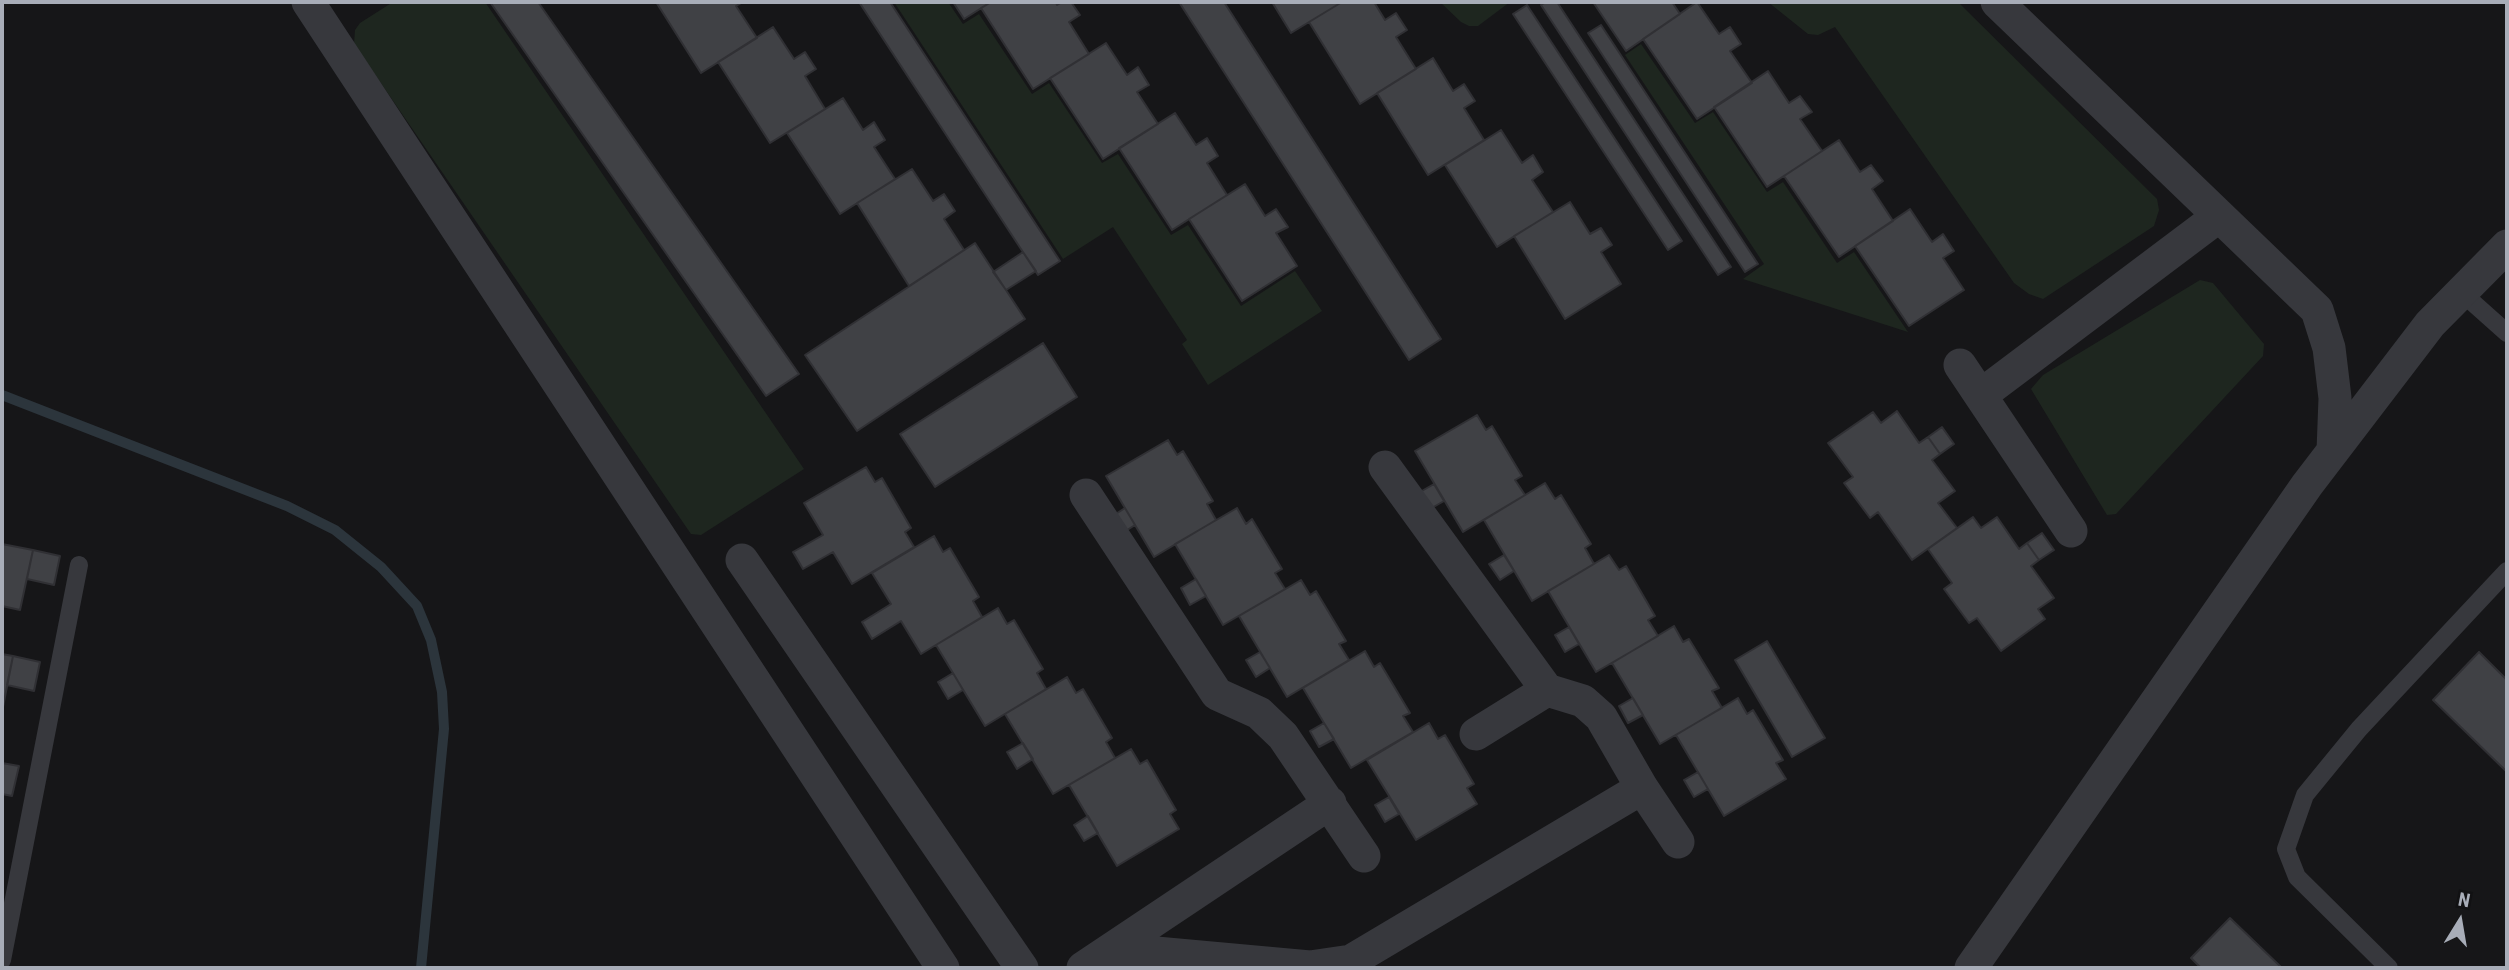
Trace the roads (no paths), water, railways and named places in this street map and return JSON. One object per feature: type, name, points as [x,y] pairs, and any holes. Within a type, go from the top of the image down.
[{"type":"street","points":[[1997,2],[2317,310],[2329,348],[2335,398],[2333,451]]},
{"type":"street","points":[[321,6],[943,968]]},
{"type":"street","points":[[1982,396],[2219,216]]},
{"type":"street","points":[[1971,968],[2307,485],[2430,324],[2507,246]]},
{"type":"street","points":[[1960,365],[2071,531]]},
{"type":"street","points":[[1385,467],[1547,690],[1583,701],[1601,718],[1678,842]]},
{"type":"street","points":[[1086,495],[1216,694],[1259,713],[1283,736],[1364,856]]},
{"type":"street","points":[[742,560],[1022,968]]},
{"type":"street","points":[[1476,734],[1547,690]]},
{"type":"street","points":[[1112,948],[1310,967],[1352,961],[1642,788]]},
{"type":"street","points":[[1083,968],[1330,803]]},
{"type":"lane","points":[[2461,292],[2507,333]]},
{"type":"lane","points":[[2,960],[79,565]]},
{"type":"lane","points":[[2389,968],[2297,877],[2286,849],[2305,795],[2359,729],[2507,571]]},
{"type":"waterway","points":[[2,395],[287,506],[335,530],[381,567],[417,606],[431,640],[442,692],[444,729],[421,968]]}]
